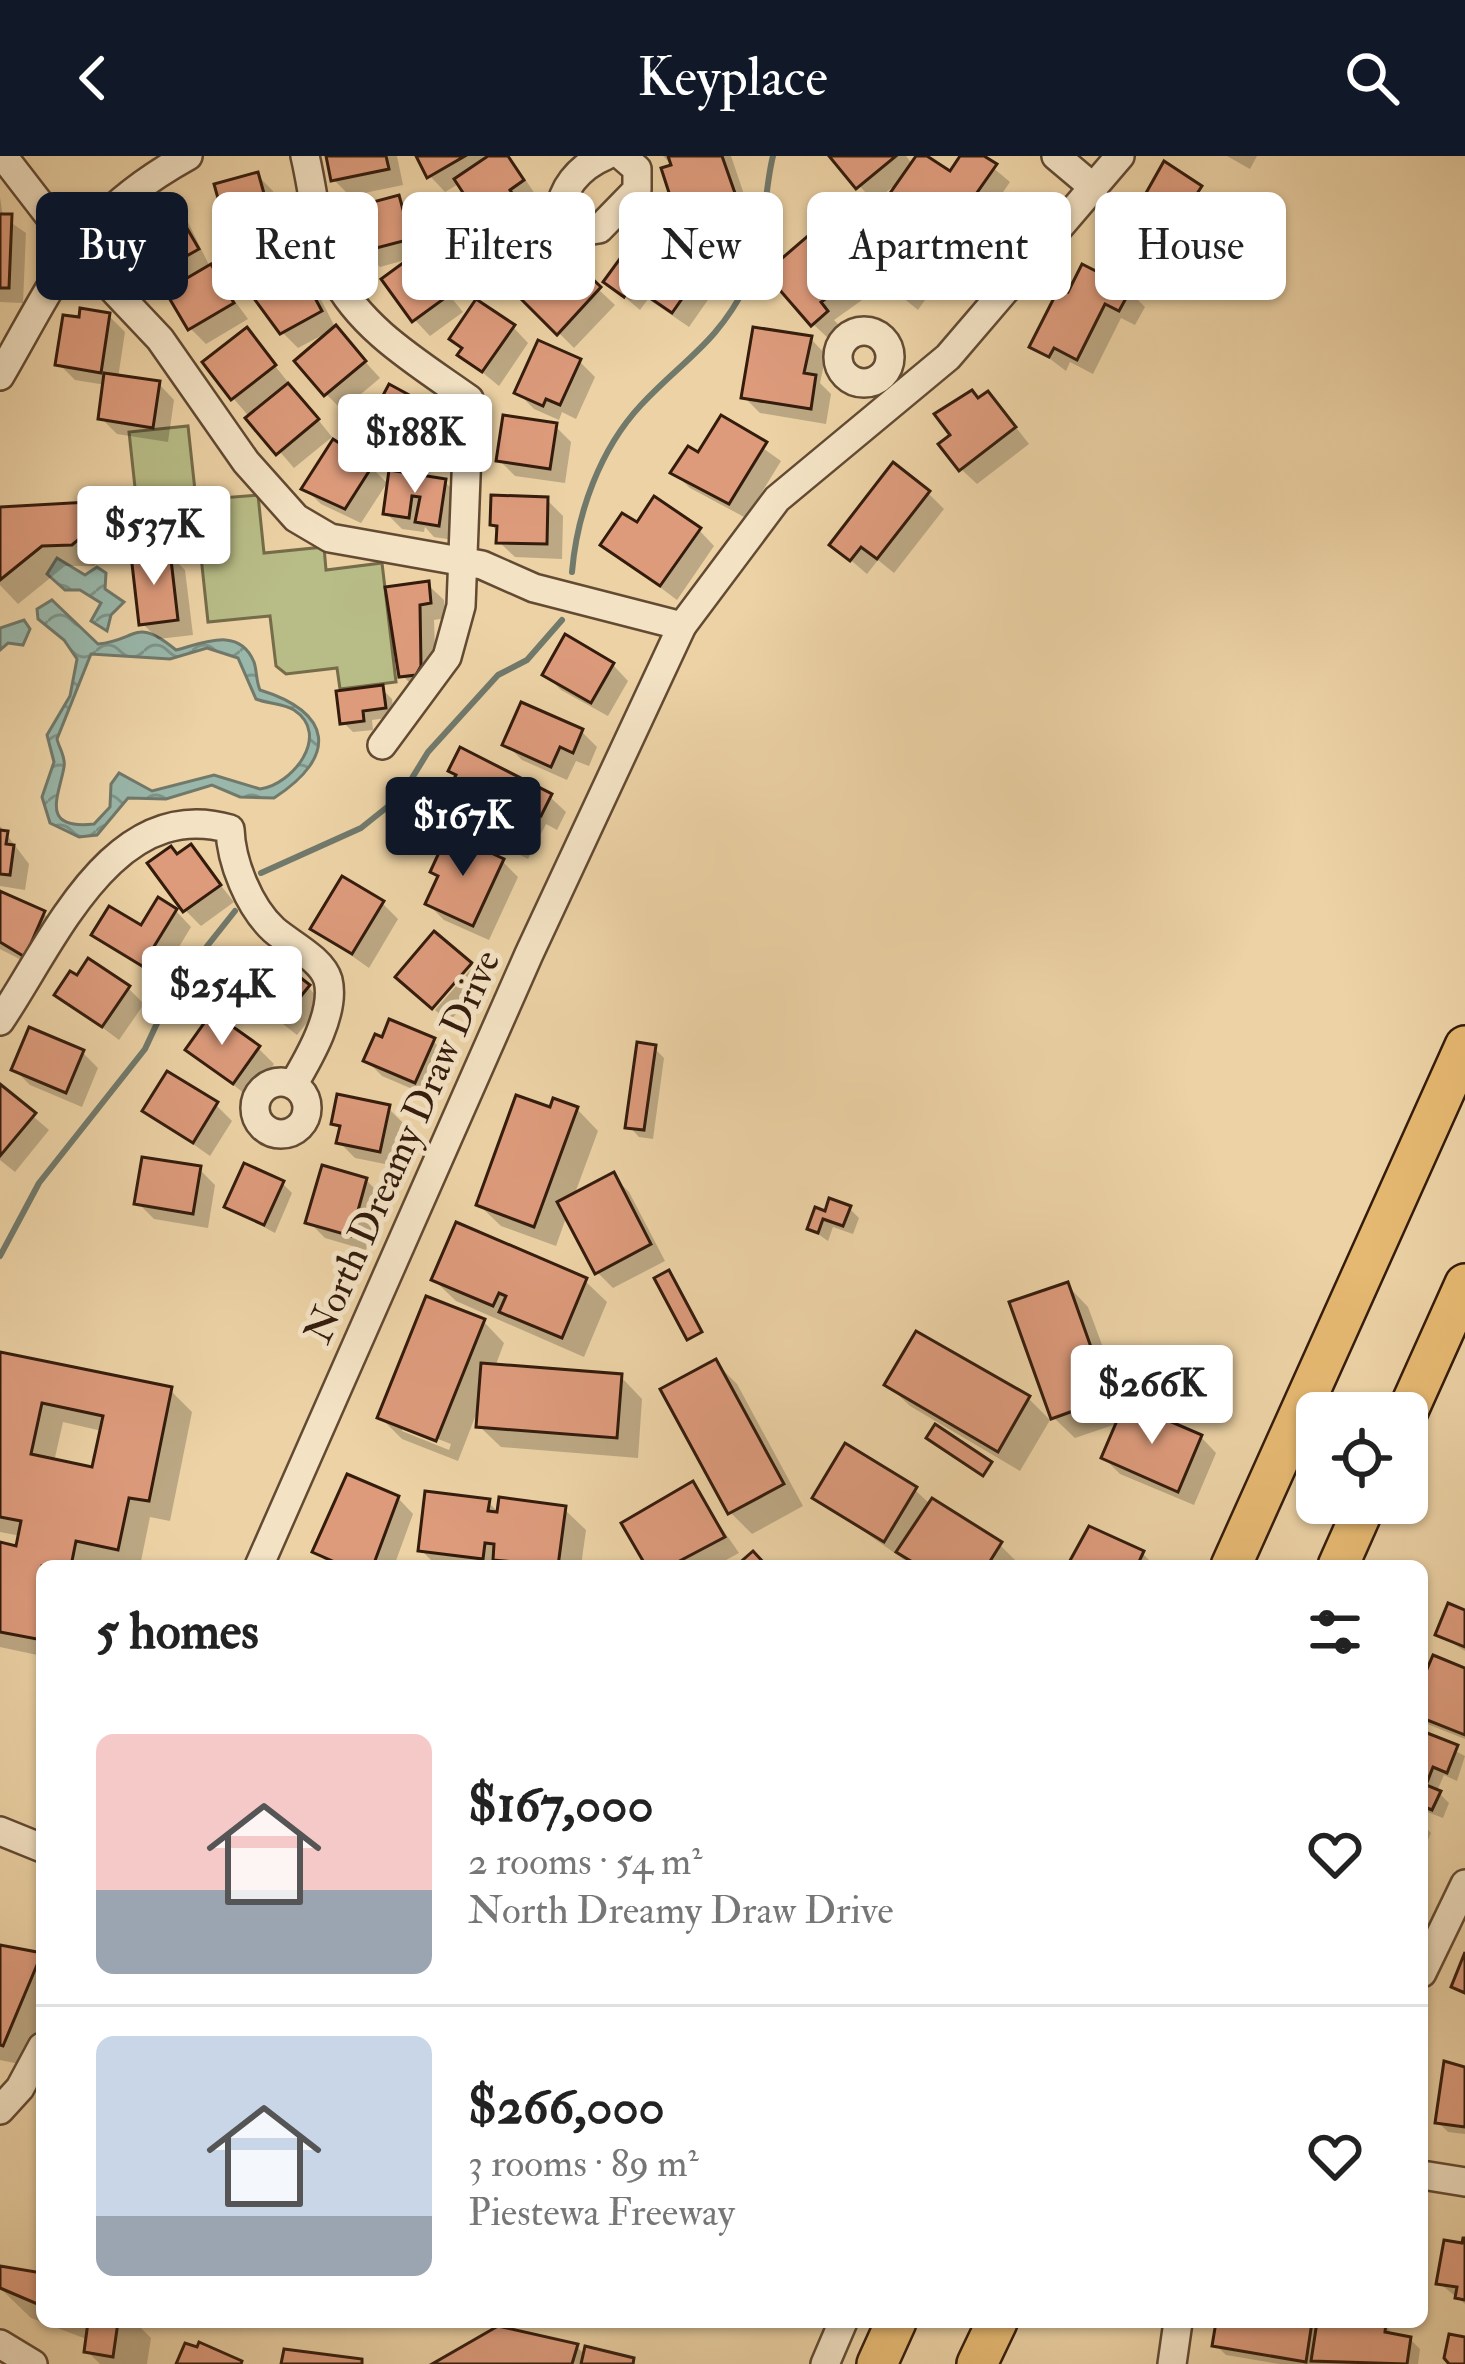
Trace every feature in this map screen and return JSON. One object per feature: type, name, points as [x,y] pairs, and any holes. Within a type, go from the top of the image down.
[{"type":"highway","points":[[1235,1560],[1465,1046]]},
{"type":"highway","points":[[1416,1392],[1465,1284]]},
{"type":"highway","points":[[1341,1560],[1357,1524]]},
{"type":"highway","points":[[878,2364],[893,2328]]},
{"type":"highway","points":[[977,2364],[994,2328]]},
{"type":"street","points":[[3,156],[36,199]]},
{"type":"street","points":[[132,192],[188,156]]},
{"type":"street","points":[[305,156],[332,272],[350,299],[401,351],[470,399],[461,606],[447,657],[382,745]]},
{"type":"street","points":[[605,156],[567,166],[560,209],[571,228],[590,233],[637,190],[637,169],[622,156]]},
{"type":"street","points":[[1056,156],[1094,188]]},
{"type":"street","name":"North Dreamy Draw Drive","points":[[262,1560],[538,933],[682,626],[777,499],[889,387],[948,357],[1120,156]]},
{"type":"street","points":[[0,376],[40,300]]},
{"type":"street","points":[[123,300],[160,339],[246,462],[296,518],[331,538],[464,562],[552,593],[682,626]]},
{"type":"street","points":[[0,1021],[117,852],[152,828],[198,820],[230,829],[230,851],[270,927],[323,969],[329,982],[329,1004],[293,1085]]},
{"type":"street","points":[[0,1831],[36,1846]]},
{"type":"street","points":[[1428,1961],[1465,1884]]},
{"type":"street","points":[[0,2110],[20,2088],[36,2059]]},
{"type":"street","points":[[1428,2176],[1465,2182]]},
{"type":"street","points":[[825,2364],[840,2328]]},
{"type":"street","points":[[1172,2364],[1177,2328]]},
{"type":"street","points":[[0,2344],[33,2364]]},
{"type":"green space","points":[[188,426],[196,500],[258,495],[264,553],[324,547],[326,570],[382,563],[396,682],[340,689],[337,668],[286,674],[276,666],[270,616],[208,622],[200,547],[142,552],[129,432]]},
{"type":"water","points":[[57,558],[85,575],[97,567],[106,573],[105,589],[124,602],[111,615],[107,631],[91,621],[101,603],[80,590],[65,590],[47,574]]},
{"type":"water","points":[[52,600],[98,644],[144,632],[176,650],[208,641],[239,644],[254,662],[260,690],[302,710],[313,723],[317,751],[309,766],[274,798],[240,797],[212,785],[166,799],[128,798],[97,835],[79,837],[50,823],[42,797],[54,762],[47,735],[70,696],[77,659],[64,640],[38,619],[37,609]],"holes":[[[207,648],[238,658],[256,699],[290,708],[305,720],[308,745],[295,769],[260,789],[214,775],[152,791],[119,773],[111,784],[110,807],[94,824],[65,822],[59,816],[56,809],[64,763],[57,739],[91,654],[170,659]]]},
{"type":"water","points":[[24,620],[30,629],[23,645],[8,643],[0,650],[0,628]]},
{"type":"building","points":[[326,156],[386,156],[389,169],[331,181]]},
{"type":"building","points":[[416,156],[465,156],[427,178]]},
{"type":"building","points":[[488,156],[508,156],[524,180],[511,192],[463,192],[454,179]]},
{"type":"building","points":[[668,156],[722,156],[735,192],[669,192],[661,168],[671,165]]},
{"type":"building","points":[[829,156],[896,156],[856,189]]},
{"type":"building","points":[[916,156],[927,156],[950,171],[960,156],[984,156],[997,164],[977,192],[891,192]]},
{"type":"building","points":[[1164,161],[1202,186],[1198,192],[1147,192]]},
{"type":"building","points":[[258,172],[264,192],[216,192],[214,184]]},
{"type":"building","points":[[399,195],[402,241],[378,248],[378,201]]},
{"type":"building","points":[[0,214],[12,214],[9,288],[0,288]]},
{"type":"building","points":[[188,230],[199,249],[188,255]]},
{"type":"building","points":[[807,237],[807,300],[824,300],[828,311],[811,326],[783,294],[783,257]]},
{"type":"building","points":[[619,260],[619,293],[603,282]]},
{"type":"building","points":[[211,264],[212,300],[234,303],[188,330],[170,300],[188,300],[188,278]]},
{"type":"building","points":[[402,264],[402,300],[442,300],[412,322],[381,279]]},
{"type":"building","points":[[1082,264],[1095,271],[1095,300],[1125,300],[1119,311],[1105,304],[1077,360],[1054,348],[1049,357],[1029,347],[1053,300],[1071,300],[1071,286]]},
{"type":"building","points":[[255,300],[316,300],[322,311],[280,334]]},
{"type":"building","points":[[475,300],[515,325],[482,372],[457,355],[462,348],[449,339]]},
{"type":"building","points":[[522,300],[589,300],[557,335]]},
{"type":"building","points":[[653,300],[681,300],[672,313]]},
{"type":"building","points":[[80,308],[110,313],[101,373],[55,365],[63,315],[79,317]]},
{"type":"building","points":[[336,325],[366,361],[324,396],[294,361]]},
{"type":"building","points":[[247,327],[276,365],[231,400],[202,362]]},
{"type":"building","points":[[753,327],[812,336],[804,373],[816,375],[811,409],[741,398]]},
{"type":"building","points":[[538,340],[581,359],[560,405],[546,399],[543,406],[514,393]]},
{"type":"building","points":[[104,373],[160,381],[153,428],[98,419]]},
{"type":"building","points":[[288,383],[319,419],[276,455],[245,418]]},
{"type":"building","points":[[389,384],[437,410],[424,435],[415,430],[404,451],[364,431]]},
{"type":"building","points":[[972,390],[978,398],[988,391],[1016,427],[959,471],[938,444],[950,435],[934,414]]},
{"type":"building","points":[[503,415],[557,423],[550,469],[496,461]]},
{"type":"building","points":[[721,415],[767,442],[729,504],[670,473],[688,446],[698,452]]},
{"type":"building","points":[[333,439],[373,465],[345,509],[301,489]]},
{"type":"building","points":[[893,462],[930,491],[877,559],[861,547],[850,561],[829,545]]},
{"type":"building","points":[[389,470],[446,479],[439,526],[415,522],[420,497],[412,496],[409,518],[383,514]]},
{"type":"building","points":[[491,495],[548,497],[547,544],[496,543],[497,526],[490,525]]},
{"type":"building","points":[[654,496],[701,528],[660,586],[600,545],[622,513],[637,522]]},
{"type":"building","points":[[124,500],[125,543],[79,539],[72,545],[42,546],[0,580],[0,507]]},
{"type":"building","points":[[170,551],[178,620],[139,625],[131,555]]},
{"type":"building","points":[[429,581],[431,603],[420,605],[421,666],[416,675],[399,677],[385,587]]},
{"type":"building","points":[[565,634],[614,663],[591,703],[542,675]]},
{"type":"building","points":[[383,685],[386,708],[363,711],[364,721],[340,724],[336,691]]},
{"type":"building","points":[[521,702],[583,729],[573,753],[560,747],[551,767],[502,745]]},
{"type":"building","points":[[460,747],[552,794],[541,816],[530,810],[512,845],[439,808],[456,775],[448,771]]},
{"type":"building","points":[[0,830],[8,831],[6,844],[14,845],[10,875],[0,874]]},
{"type":"building","points":[[448,833],[504,859],[473,926],[425,904],[438,876],[430,872]]},
{"type":"building","points":[[191,844],[221,885],[183,912],[147,863],[171,846],[177,854]]},
{"type":"building","points":[[342,876],[384,901],[352,954],[310,929]]},
{"type":"building","points":[[0,891],[45,911],[25,957],[0,942]]},
{"type":"building","points":[[158,897],[177,909],[142,966],[91,935],[109,906],[141,925]]},
{"type":"building","points":[[434,931],[472,963],[432,1009],[395,977]]},
{"type":"building","points":[[269,953],[310,985],[280,1022],[240,990]]},
{"type":"building","points":[[88,958],[130,986],[102,1027],[54,995],[70,971],[77,975]]},
{"type":"building","points":[[212,1012],[260,1046],[233,1084],[185,1050]]},
{"type":"building","points":[[389,1019],[435,1038],[415,1083],[363,1061],[375,1034],[382,1037]]},
{"type":"building","points":[[29,1027],[84,1050],[66,1093],[11,1070]]},
{"type":"building","points":[[637,1042],[656,1045],[644,1130],[625,1128]]},
{"type":"building","points":[[167,1071],[218,1102],[193,1143],[142,1111]]},
{"type":"building","points":[[0,1084],[36,1113],[0,1156]]},
{"type":"building","points":[[337,1094],[390,1105],[380,1152],[336,1143],[340,1126],[331,1124]]},
{"type":"building","points":[[516,1095],[550,1107],[553,1098],[578,1107],[534,1227],[476,1205]]},
{"type":"building","points":[[142,1157],[201,1166],[193,1214],[134,1204]]},
{"type":"building","points":[[244,1163],[284,1181],[264,1225],[224,1207]]},
{"type":"building","points":[[322,1165],[367,1178],[351,1236],[305,1223]]},
{"type":"building","points":[[614,1172],[651,1244],[595,1274],[557,1202]]},
{"type":"building","points":[[829,1198],[851,1206],[843,1226],[823,1219],[818,1233],[807,1229],[815,1207],[825,1211]]},
{"type":"building","points":[[456,1222],[587,1278],[562,1338],[499,1312],[506,1296],[499,1293],[493,1306],[431,1280]]},
{"type":"building","points":[[669,1270],[702,1332],[687,1340],[654,1278]]},
{"type":"building","points":[[1068,1282],[1109,1398],[1051,1419],[1009,1302]]},
{"type":"building","points":[[426,1296],[485,1319],[436,1441],[377,1418]]},
{"type":"building","points":[[916,1331],[1030,1396],[998,1452],[884,1385]]},
{"type":"building","points":[[0,1352],[172,1387],[149,1501],[129,1498],[118,1550],[76,1541],[72,1560],[36,1560],[36,1639],[0,1632],[0,1542],[16,1546],[21,1521],[0,1517]],"holes":[[[42,1403],[103,1416],[92,1467],[31,1454]]]},
{"type":"building","points":[[716,1359],[784,1484],[728,1514],[660,1389]]},
{"type":"building","points":[[481,1363],[622,1374],[617,1438],[476,1427]]},
{"type":"building","points":[[1125,1402],[1202,1435],[1178,1492],[1101,1458]]},
{"type":"building","points":[[935,1424],[992,1462],[983,1476],[926,1438]]},
{"type":"building","points":[[845,1443],[917,1487],[884,1542],[812,1498]]},
{"type":"building","points":[[347,1474],[399,1496],[375,1560],[330,1560],[312,1552]]},
{"type":"building","points":[[693,1481],[725,1537],[681,1560],[643,1560],[621,1523]]},
{"type":"building","points":[[425,1491],[490,1499],[488,1511],[497,1512],[499,1497],[566,1506],[559,1560],[493,1560],[494,1544],[485,1543],[483,1559],[418,1551]]},
{"type":"building","points":[[932,1498],[1002,1542],[991,1560],[909,1560],[896,1552]]},
{"type":"building","points":[[1089,1526],[1144,1551],[1140,1560],[1070,1560]]},
{"type":"building","points":[[1448,1603],[1465,1610],[1465,1647],[1435,1635]]},
{"type":"building","points":[[1433,1655],[1465,1668],[1465,1735],[1428,1720],[1428,1667]]},
{"type":"building","points":[[1428,1733],[1458,1745],[1447,1773],[1433,1767],[1428,1780]]},
{"type":"building","points":[[1428,1786],[1441,1791],[1432,1810],[1428,1808]]},
{"type":"building","points":[[0,1945],[36,1952],[36,1967],[0,2045]]},
{"type":"building","points":[[1465,1952],[1465,1993],[1451,1987]]},
{"type":"building","points":[[1444,2061],[1465,2067],[1465,2127],[1435,2123]]},
{"type":"building","points":[[1463,2238],[1465,2300],[1455,2298],[1457,2287],[1436,2284],[1444,2240],[1462,2243]]},
{"type":"building","points":[[0,2266],[36,2272],[36,2303],[0,2288]]},
{"type":"building","points":[[87,2328],[117,2328],[113,2357],[84,2352]]},
{"type":"building","points":[[495,2328],[578,2344],[572,2364],[432,2364]]},
{"type":"building","points":[[1215,2328],[1311,2328],[1306,2362],[1212,2346]]},
{"type":"building","points":[[1316,2328],[1385,2328],[1385,2332],[1411,2337],[1407,2364],[1311,2361]]},
{"type":"building","points":[[1449,2334],[1465,2337],[1465,2364],[1449,2364],[1444,2358]]},
{"type":"building","points":[[199,2342],[241,2364],[176,2364],[185,2343],[197,2347]]},
{"type":"building","points":[[585,2346],[634,2358],[633,2364],[581,2364]]},
{"type":"building","points":[[284,2349],[362,2359],[362,2364],[281,2364]]},
{"type":"waterway","points":[[572,572],[585,505],[614,441],[641,405],[712,336],[748,282],[758,253],[773,156]]},
{"type":"waterway","points":[[261,873],[361,828],[401,796],[428,752],[498,675],[527,660],[562,620]]},
{"type":"waterway","points":[[0,1256],[39,1183],[145,1049],[173,989],[235,911]]}]
